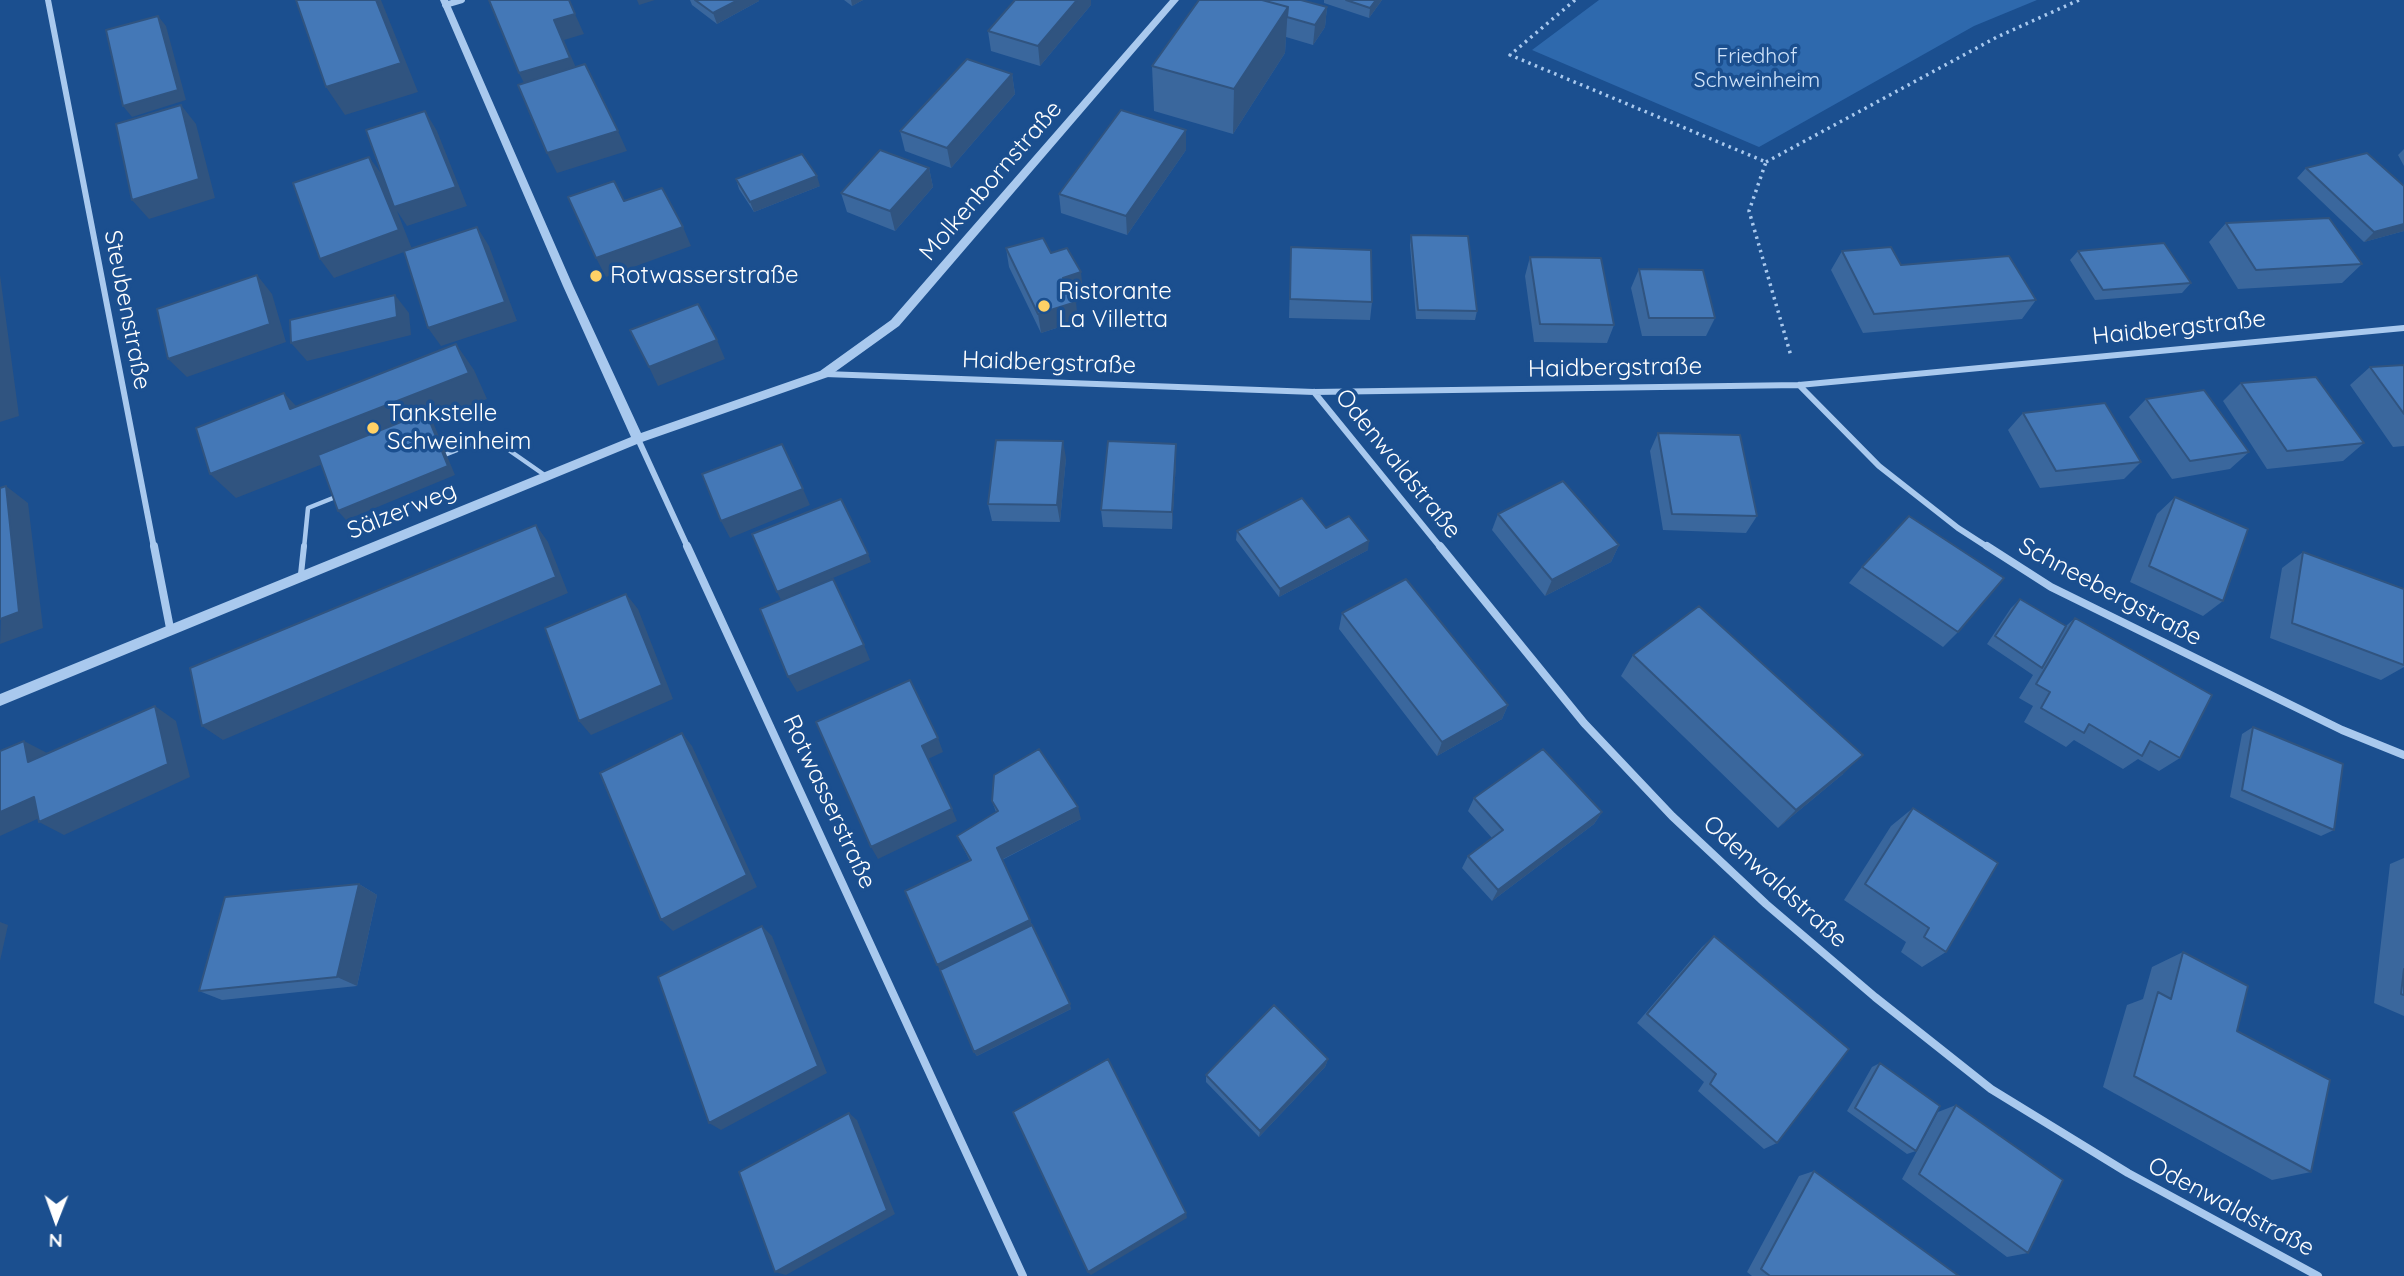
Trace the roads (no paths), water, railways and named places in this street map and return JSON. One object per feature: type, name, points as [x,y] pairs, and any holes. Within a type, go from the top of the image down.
[{"type":"street","name":"Steubenstraße","points":[[48,0],[170,628]]},
{"type":"street","points":[[445,2],[461,0]]},
{"type":"street","name":"Molkenbornstraße","points":[[824,374],[895,323],[1175,0]]},
{"type":"street","name":"Rotwasserstraße","points":[[445,2],[568,286],[1023,1276]]},
{"type":"street","name":"Haidbergstraße","points":[[824,374],[1314,392],[1799,385],[2345,331],[2404,328]]},
{"type":"street","name":"Sälzerweg","points":[[0,700],[301,574],[638,439],[824,374]]},
{"type":"street","name":"Schneebergstraße","points":[[1799,385],[1879,466],[1958,528],[2052,587],[2342,730],[2404,755]]},
{"type":"street","name":"Odenwaldstraße","points":[[1314,392],[1584,723],[1672,816],[1766,904],[1875,997],[1991,1089],[2128,1174],[2318,1276]]},
{"type":"lane","points":[[438,457],[490,437],[545,476]]},
{"type":"lane","points":[[301,574],[308,508],[347,493]]},
{"type":"place","name":"Rotwasserstraße","points":[[596,276]]},
{"type":"place","name":"Ristorante La Villetta","points":[[1044,306]]},
{"type":"place","name":"Tankstelle Schweinheim","points":[[373,428]]},
{"type":"park label","name":"Friedhof Schweinheim","points":[[1757,69]]}]
